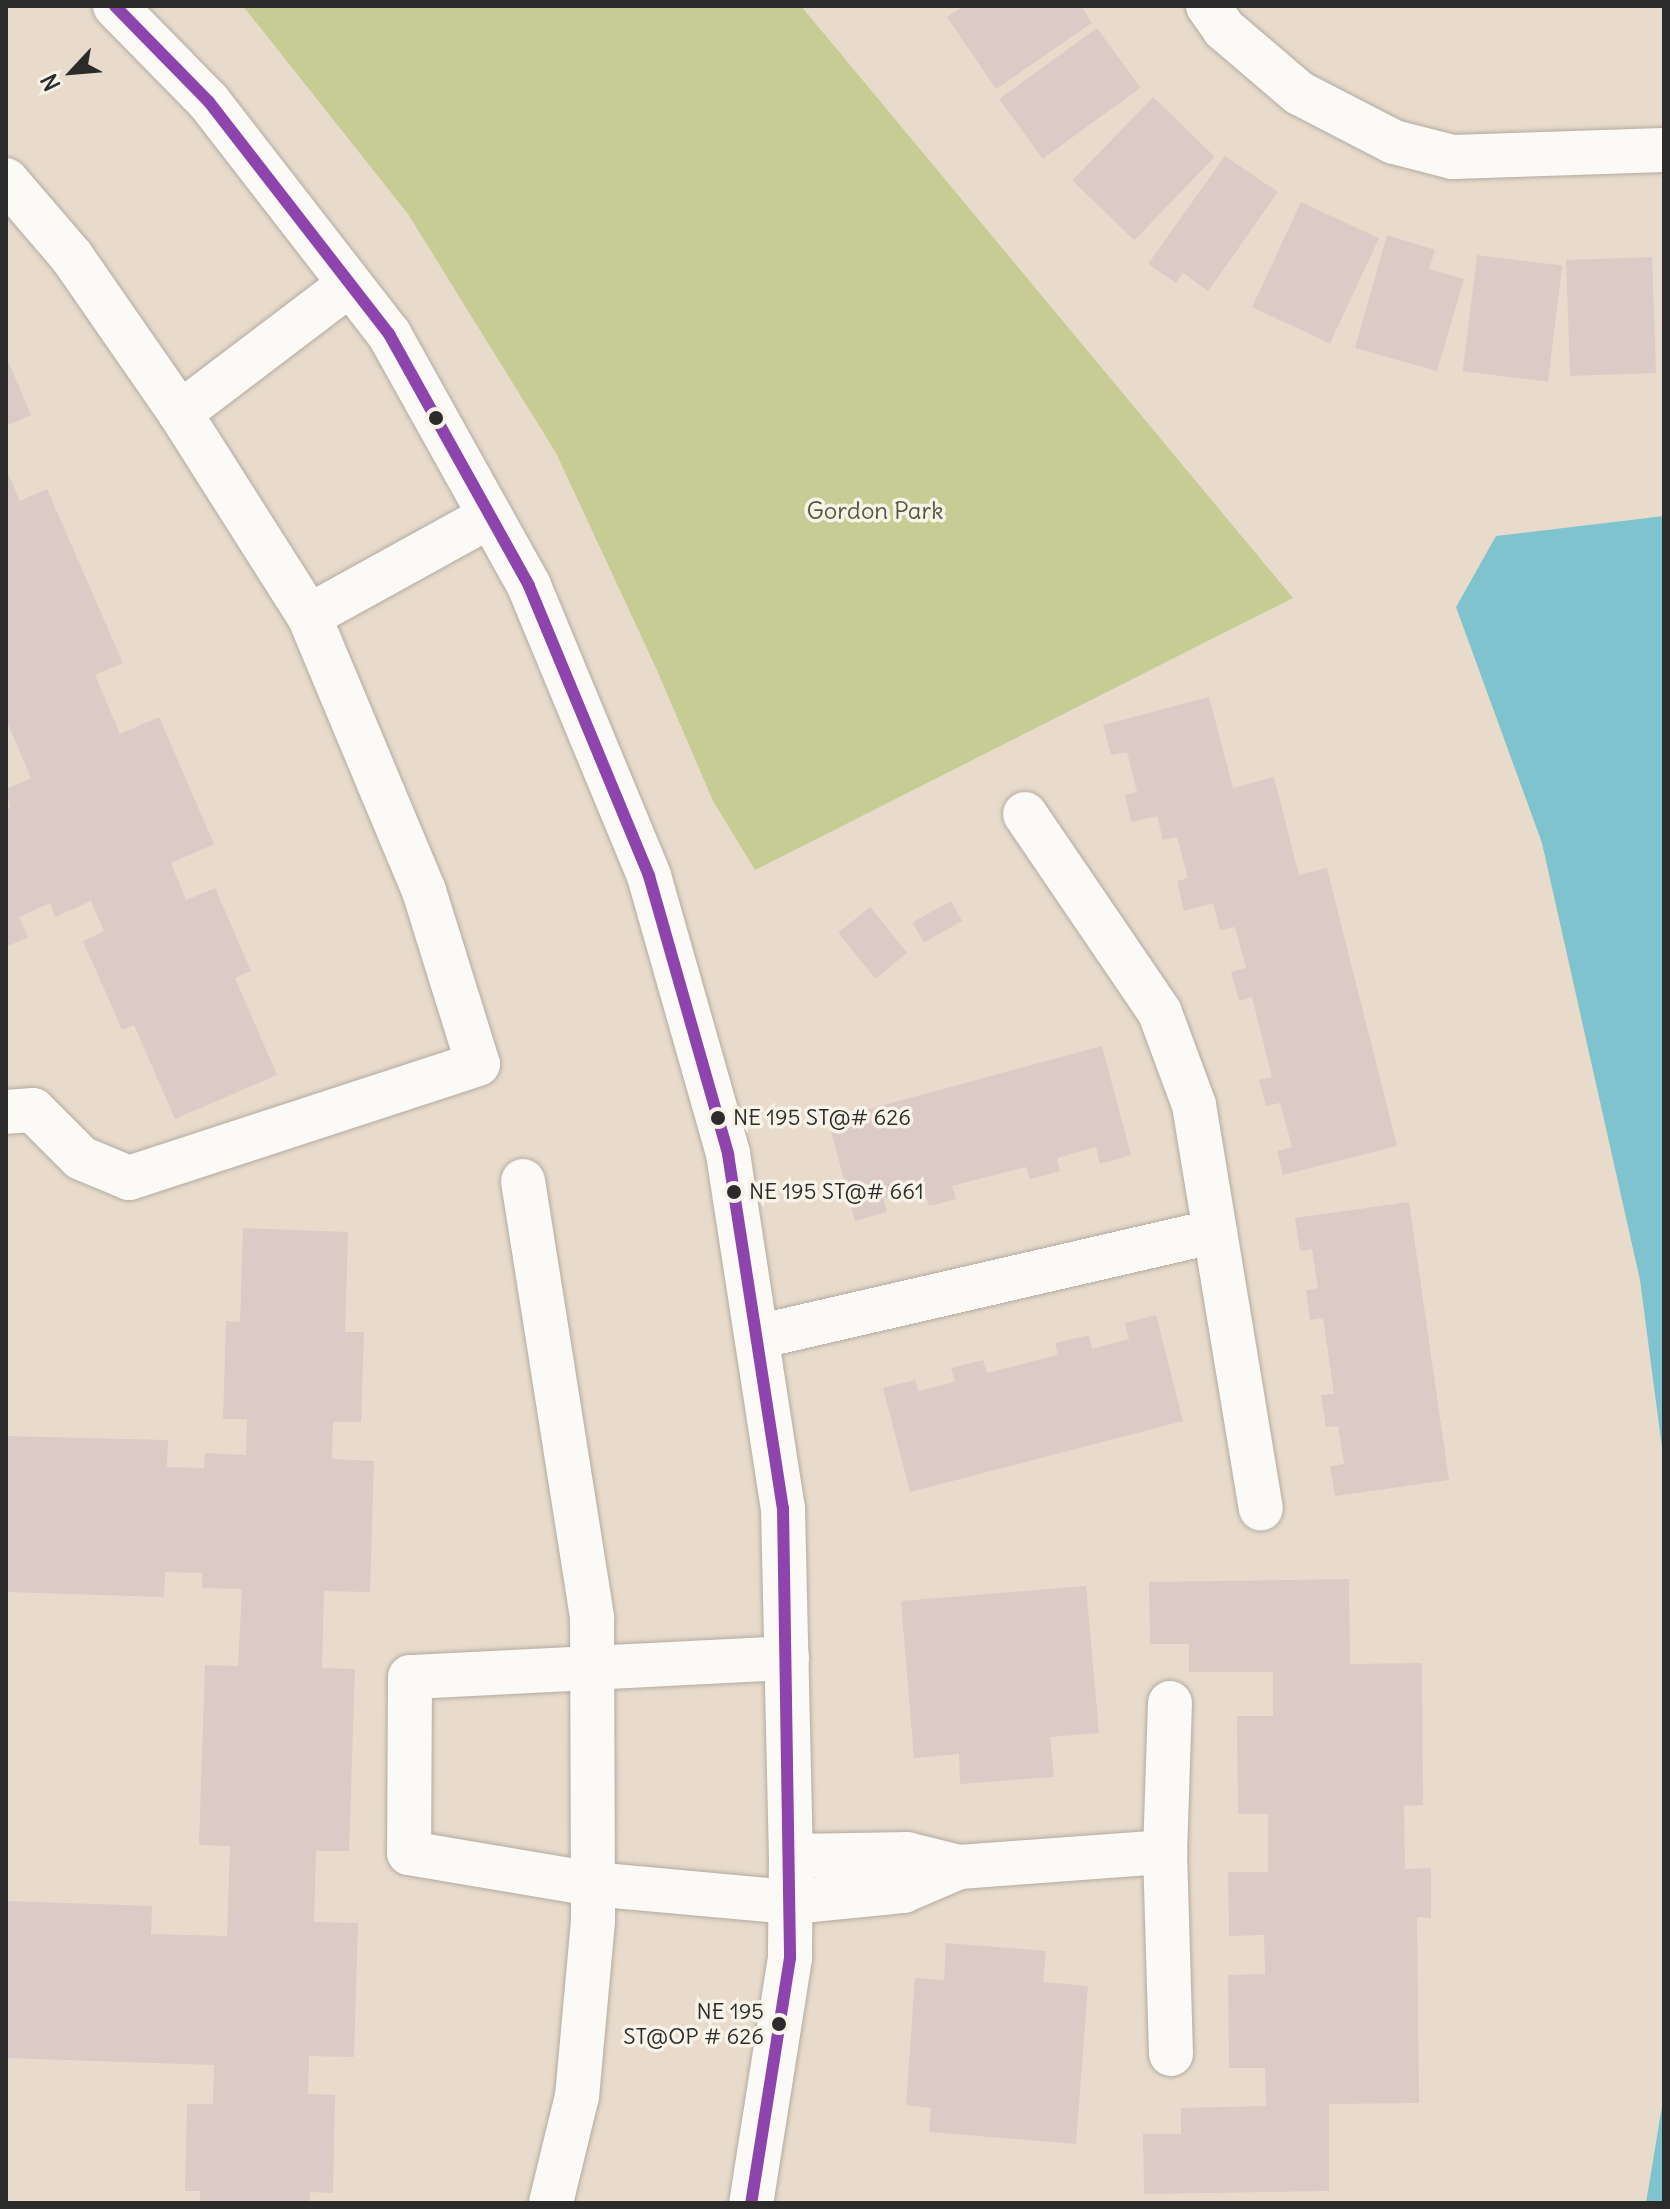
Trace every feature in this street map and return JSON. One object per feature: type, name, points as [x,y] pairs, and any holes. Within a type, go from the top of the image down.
[{"type":"street","points":[[115,6],[209,102],[389,334],[529,586],[649,876],[728,1154],[783,1508],[791,1856],[790,1958],[751,2203]]},
{"type":"street","points":[[1208,6],[1224,29],[1299,93],[1394,142],[1453,157],[1664,150]]},
{"type":"street","points":[[6,180],[72,257],[180,413],[309,616],[424,891],[478,1064],[129,1178],[81,1158],[33,1110],[6,1112]]},
{"type":"street","points":[[180,413],[350,284]]},
{"type":"street","points":[[309,616],[490,516]]},
{"type":"street","points":[[1025,814],[1160,1013],[1194,1105],[1261,1508]]},
{"type":"street","points":[[523,1181],[592,1618],[593,1921],[577,2096],[551,2203]]},
{"type":"street","points":[[757,1337],[1215,1231]]},
{"type":"street","points":[[787,1658],[410,1677],[409,1853],[592,1884],[791,1902],[903,1891],[959,1867]]},
{"type":"street","points":[[1170,1703],[1165,1852],[1171,2054]]},
{"type":"street","points":[[791,1856],[907,1854],[959,1867],[1165,1852]]},
{"type":"green space","name":"Gordon Park","points":[[243,6],[801,6],[1293,598],[755,870],[713,801],[656,668],[556,453],[408,214]]},
{"type":"water","points":[[1664,516],[1664,1463],[1640,1280],[1542,843],[1456,607],[1496,536]]},
{"type":"water","points":[[1664,2094],[1664,2203],[1646,2203]]},
{"type":"building","points":[[964,6],[1081,6],[1092,23],[996,89],[947,17]]},
{"type":"building","points":[[1097,28],[1140,88],[1043,159],[999,99]]},
{"type":"building","points":[[1153,97],[1215,157],[1134,240],[1072,180]]},
{"type":"building","points":[[1225,156],[1278,192],[1208,291],[1183,273],[1176,283],[1148,264]]},
{"type":"building","points":[[1301,202],[1379,238],[1330,343],[1252,307]]},
{"type":"building","points":[[1387,235],[1435,250],[1429,269],[1464,279],[1437,371],[1355,348]]},
{"type":"building","points":[[1477,255],[1562,265],[1548,382],[1463,371]]},
{"type":"building","points":[[1652,257],[1656,373],[1570,376],[1566,260]]},
{"type":"building","points":[[6,356],[31,415],[6,426]]},
{"type":"building","points":[[6,469],[20,501],[47,489],[123,663],[95,675],[120,734],[159,717],[214,844],[171,863],[186,900],[215,888],[251,971],[235,978],[277,1075],[175,1119],[134,1025],[122,1030],[83,941],[104,931],[91,901],[55,917],[50,903],[19,917],[28,937],[6,947],[6,809],[10,807],[6,789],[31,778],[6,720]]},
{"type":"building","points":[[1209,697],[1233,788],[1274,777],[1299,875],[1327,868],[1397,1146],[1283,1175],[1277,1151],[1292,1147],[1280,1103],[1266,1106],[1259,1080],[1272,1077],[1252,997],[1239,1001],[1231,972],[1246,968],[1235,927],[1220,930],[1213,903],[1184,911],[1177,881],[1188,878],[1177,837],[1163,840],[1157,816],[1131,822],[1125,795],[1137,792],[1127,752],[1111,755],[1103,725]]},
{"type":"building","points":[[951,901],[962,921],[924,942],[913,922]]},
{"type":"building","points":[[870,907],[907,953],[875,979],[838,933]]},
{"type":"building","points":[[1102,1046],[1131,1155],[1100,1164],[1096,1147],[1057,1158],[1060,1171],[1030,1179],[1026,1167],[952,1186],[956,1199],[929,1206],[923,1188],[883,1198],[887,1212],[855,1221],[828,1120]]},
{"type":"building","points":[[1409,1202],[1449,1480],[1335,1496],[1330,1466],[1344,1464],[1338,1426],[1326,1427],[1321,1395],[1334,1394],[1323,1318],[1310,1320],[1306,1290],[1318,1288],[1312,1249],[1300,1251],[1295,1218]]},
{"type":"building","points":[[243,1228],[348,1232],[345,1332],[364,1332],[361,1422],[333,1422],[332,1459],[374,1461],[370,1592],[324,1591],[322,1668],[355,1669],[349,1851],[316,1851],[314,1922],[358,1923],[354,2057],[309,2056],[308,2094],[335,2095],[333,2193],[310,2192],[310,2203],[200,2203],[200,2191],[185,2191],[187,2104],[213,2104],[214,2065],[6,2058],[6,1901],[152,1906],[151,1934],[227,1936],[230,1846],[199,1845],[205,1665],[238,1666],[242,1589],[202,1588],[202,1573],[165,1572],[164,1597],[6,1592],[6,1436],[168,1440],[167,1467],[204,1468],[205,1453],[246,1455],[247,1419],[223,1419],[226,1321],[240,1322]]},
{"type":"building","points":[[1156,1315],[1183,1421],[910,1492],[883,1388],[915,1380],[918,1391],[955,1382],[951,1368],[983,1360],[987,1373],[1058,1355],[1055,1343],[1089,1335],[1092,1349],[1129,1339],[1125,1323]]},
{"type":"building","points":[[1349,1579],[1350,1664],[1422,1663],[1423,1805],[1404,1806],[1405,1869],[1431,1868],[1431,1918],[1417,1917],[1419,2103],[1329,2104],[1329,2191],[1144,2194],[1143,2134],[1181,2134],[1181,2108],[1266,2106],[1265,2068],[1229,2068],[1228,1975],[1265,1974],[1264,1935],[1229,1936],[1228,1872],[1268,1872],[1268,1814],[1238,1814],[1237,1716],[1273,1716],[1273,1672],[1189,1672],[1189,1644],[1150,1644],[1149,1582]]},
{"type":"building","points":[[1086,1586],[1099,1733],[1050,1737],[1054,1777],[960,1784],[959,1754],[914,1758],[901,1601]]},
{"type":"building","points":[[946,1943],[1046,1951],[1043,1982],[1088,1986],[1076,2144],[929,2132],[931,2108],[906,2105],[915,1978],[944,1980]]},
{"type":"transit line","points":[[115,6],[209,102],[389,334],[529,586],[649,876],[728,1154],[783,1508],[790,1958],[751,2203]]},
{"type":"place","name":"NE 195 ST@# 626","points":[[718,1118]]},
{"type":"place","name":"NE 195 ST@# 661","points":[[734,1192]]},
{"type":"place","name":"NE 195 ST@OP # 626","points":[[779,2024]]}]
